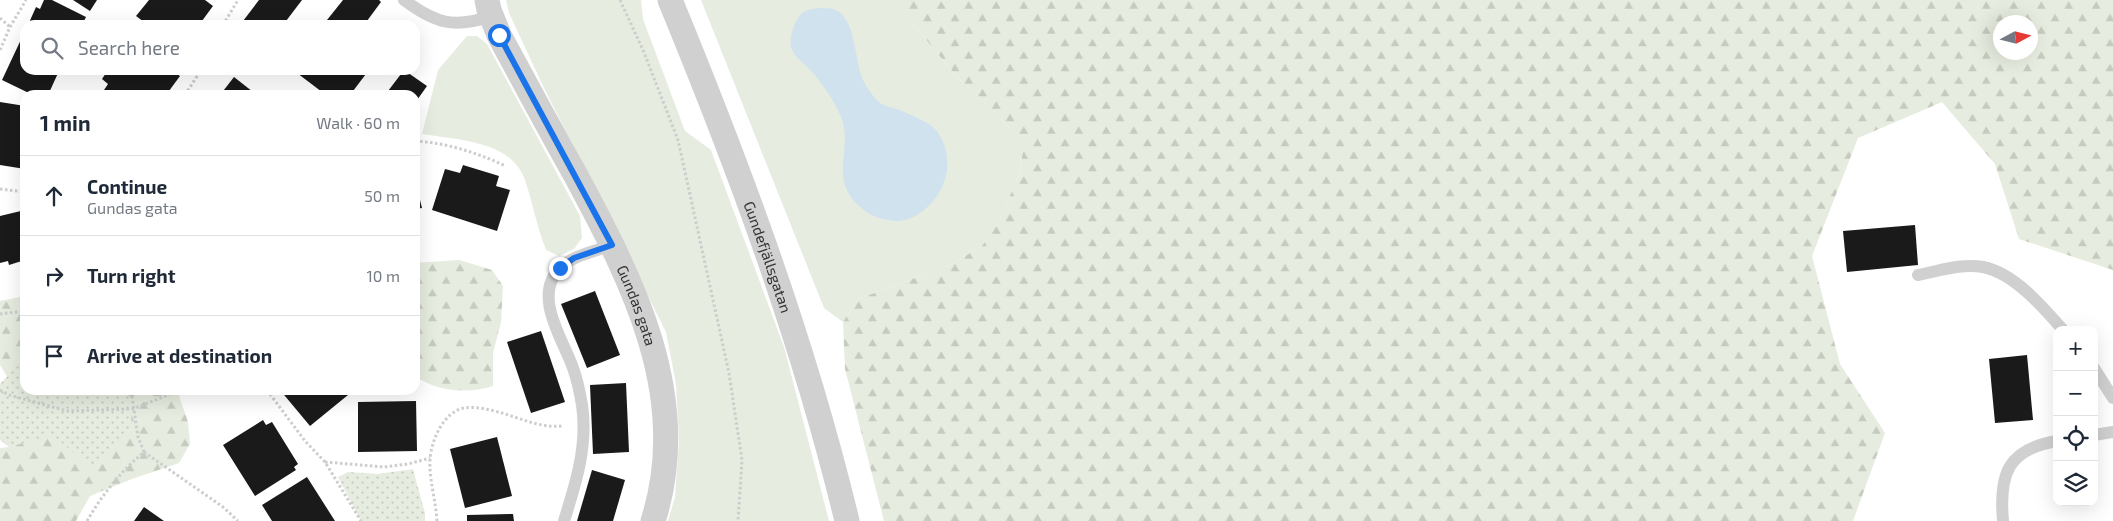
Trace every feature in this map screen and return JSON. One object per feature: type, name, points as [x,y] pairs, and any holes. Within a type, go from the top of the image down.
[{"type":"street","name":"Gundefjällsgatan","points":[[670,0],[697,65],[773,265],[828,440],[848,521]]},
{"type":"street","name":"Gundas gata","points":[[489,8],[499,35],[612,245],[637,300],[654,351],[663,404],[666,454],[659,503],[653,521]]},
{"type":"lane","points":[[404,0],[425,16],[440,22],[477,21],[489,8]]},
{"type":"lane","points":[[564,521],[581,457],[582,406],[574,369],[555,327],[550,308],[550,293],[554,278],[560,268],[574,258],[612,245]]},
{"type":"lane","points":[[1918,275],[1954,268],[1983,267],[2010,278],[2051,315],[2060,326]]},
{"type":"lane","points":[[2096,371],[2113,398]]},
{"type":"lane","points":[[2098,434],[2113,432]]},
{"type":"lane","points":[[2003,521],[2001,496],[2007,470],[2022,453],[2053,442]]},
{"type":"path","points":[[0,50],[10,27],[26,0]]},
{"type":"path","points":[[226,20],[238,0]]},
{"type":"path","points":[[620,0],[643,50],[678,140],[729,373],[742,460],[738,521]]},
{"type":"path","points":[[0,18],[10,27]]},
{"type":"path","points":[[187,90],[198,75]]},
{"type":"path","points":[[420,142],[476,152],[506,166]]},
{"type":"path","points":[[0,190],[20,192]]},
{"type":"path","points":[[0,314],[20,312]]},
{"type":"path","points":[[0,390],[17,397],[67,411],[133,409],[168,395]]},
{"type":"path","points":[[132,395],[138,437],[144,452],[223,508],[238,521]]},
{"type":"path","points":[[272,395],[295,428],[325,462],[361,521]]},
{"type":"path","points":[[437,521],[430,458],[436,436],[444,422],[454,413],[464,408],[476,408],[502,413],[531,423],[554,426],[583,424]]},
{"type":"path","points":[[87,521],[126,467],[144,452]]},
{"type":"path","points":[[325,462],[384,467],[408,464],[430,458]]},
{"type":"green space","points":[[506,0],[641,0],[643,19],[685,131],[711,150],[784,347],[829,521],[668,521],[675,497],[679,441],[676,384],[666,332],[543,86],[509,13]]},
{"type":"green space","points":[[701,0],[889,0],[906,15],[951,70],[1007,125],[1023,149],[1020,172],[1000,219],[982,246],[948,266],[858,299],[843,322],[824,308]]},
{"type":"green space","points":[[889,0],[2113,0],[2113,270],[2019,239],[1995,164],[1942,102],[1858,138],[1812,256],[1840,364],[1885,433],[1853,521],[884,521],[845,369],[843,322],[858,299],[948,266],[982,246],[1000,219],[1020,172],[1023,150],[1007,125],[951,70],[906,15]]},
{"type":"green space","points":[[467,36],[477,36],[487,44],[580,216],[582,238],[574,249],[559,256],[546,250],[525,180],[518,167],[508,157],[495,149],[481,144],[422,134],[438,70]]},
{"type":"green space","points":[[459,260],[492,270],[503,286],[501,322],[493,353],[493,386],[463,391],[443,388],[420,379],[420,263]]},
{"type":"green space","points":[[20,297],[20,395],[179,395],[188,422],[190,444],[179,463],[90,496],[76,521],[0,521],[0,448],[9,447],[12,384],[0,365],[0,301]]},
{"type":"green space","points":[[20,364],[20,395],[129,395],[132,426],[91,467],[52,435],[9,447],[0,440],[0,384]]},
{"type":"green space","points":[[413,469],[425,513],[425,521],[361,521],[338,477],[348,472],[378,474]]},
{"type":"water","points":[[818,8],[833,9],[841,13],[847,21],[854,41],[861,74],[865,84],[876,99],[882,104],[902,111],[928,124],[940,135],[947,158],[944,182],[938,195],[917,215],[897,221],[881,218],[863,209],[850,195],[843,174],[845,140],[841,117],[825,89],[800,61],[791,47],[792,33],[800,15],[805,11]]},
{"type":"building","points":[[44,0],[52,0],[86,17],[84,20],[30,20],[36,7],[40,9]]},
{"type":"building","points":[[73,0],[97,0],[90,11]]},
{"type":"building","points":[[149,0],[205,0],[213,6],[203,20],[141,20],[136,16]]},
{"type":"building","points":[[259,0],[302,0],[287,20],[244,20]]},
{"type":"building","points":[[343,0],[379,0],[381,2],[368,20],[327,20]]},
{"type":"building","points":[[20,42],[20,75],[57,75],[50,90],[23,90],[2,80]]},
{"type":"building","points":[[105,75],[180,76],[170,90],[104,90],[108,84],[102,79]]},
{"type":"building","points":[[300,75],[365,75],[354,90],[319,90]]},
{"type":"building","points":[[400,75],[411,75],[427,86],[420,96],[420,90],[389,90]]},
{"type":"building","points":[[234,77],[251,90],[224,90]]},
{"type":"building","points":[[0,102],[20,105],[20,168],[0,165]]},
{"type":"building","points":[[463,165],[499,176],[496,186],[510,190],[497,231],[432,210],[445,169],[460,173]]},
{"type":"building","points":[[20,211],[20,262],[9,265],[8,261],[0,263],[0,216]]},
{"type":"building","points":[[1915,225],[1918,265],[1847,272],[1843,231]]},
{"type":"building","points":[[595,291],[620,355],[587,368],[561,304]]},
{"type":"building","points":[[541,331],[565,402],[531,413],[507,342]]},
{"type":"building","points":[[2027,355],[2033,420],[1995,423],[1989,359]]},
{"type":"building","points":[[626,383],[629,452],[593,454],[590,385]]},
{"type":"building","points":[[284,395],[348,395],[310,426]]},
{"type":"building","points":[[416,401],[417,451],[358,452],[358,402]]},
{"type":"building","points":[[263,420],[266,425],[272,422],[298,464],[294,467],[296,470],[255,496],[223,445]]},
{"type":"building","points":[[497,437],[512,496],[465,508],[450,449]]},
{"type":"building","points":[[592,470],[625,480],[613,521],[577,521]]},
{"type":"building","points":[[307,477],[335,521],[272,521],[262,505]]},
{"type":"building","points":[[144,507],[164,521],[134,521]]},
{"type":"building","points":[[513,514],[514,521],[467,521],[467,515]]},
{"type":"route","points":[[499,35],[612,245],[574,258],[560,268]]}]
